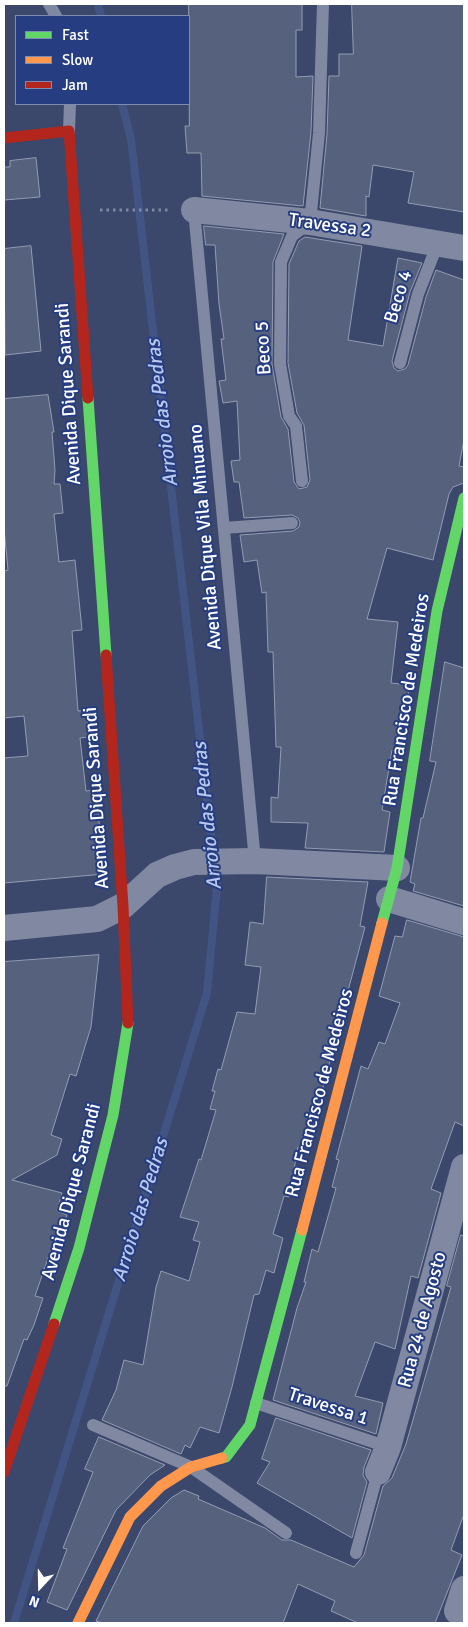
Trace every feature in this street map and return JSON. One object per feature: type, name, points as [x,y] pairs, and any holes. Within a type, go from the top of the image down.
[{"type":"street","points":[[4,138],[70,131]]},
{"type":"street","name":"Avenida Dique Sarandi","points":[[4,1472],[80,1248],[113,1115],[129,1016],[70,131]]},
{"type":"street","name":"Travessa 2","points":[[183,210],[310,222],[464,248]]},
{"type":"street","name":"Rua Francisco de Medeiros","points":[[78,1623],[130,1517],[161,1486],[190,1467],[226,1457],[250,1425],[397,868],[437,612],[464,498]]},
{"type":"street","points":[[4,928],[97,919],[123,906],[157,875],[175,867],[194,862],[250,861],[397,868]]},
{"type":"street","points":[[389,898],[464,922]]},
{"type":"street","name":"Rua 24 de Agosto","points":[[378,1472],[388,1447],[457,1219],[464,1166]]},
{"type":"lane","points":[[49,4],[55,15]]},
{"type":"lane","points":[[310,222],[319,133],[323,4]]},
{"type":"lane","name":"Avenida Dique Sarandi","points":[[70,105],[70,131]]},
{"type":"lane","name":"Avenida Dique Vila Minuano","points":[[183,210],[224,528],[250,861]]},
{"type":"lane","name":"Beco 5","points":[[302,481],[296,426],[290,416],[280,364],[281,262],[292,236],[310,222]]},
{"type":"lane","name":"Beco 4","points":[[400,363],[418,294],[438,243]]},
{"type":"lane","points":[[224,528],[292,523]]},
{"type":"lane","name":"Travessa 1","points":[[256,1403],[388,1447]]},
{"type":"lane","points":[[93,1425],[190,1467],[286,1533]]},
{"type":"lane","points":[[356,1553],[378,1472]]},
{"type":"path","points":[[94,210],[183,210]]},
{"type":"building","points":[[189,4],[302,4],[302,30],[296,30],[296,77],[313,76],[311,132],[303,206],[202,196],[201,153],[187,153],[185,126],[189,126],[190,105]]},
{"type":"building","points":[[352,4],[464,4],[464,212],[408,203],[414,172],[373,165],[369,197],[366,196],[366,216],[320,208],[327,134],[329,76],[339,76],[339,54],[353,54]]},
{"type":"building","points":[[36,158],[40,197],[4,200],[4,167],[10,167],[10,161]]},
{"type":"building","points":[[204,226],[284,234],[273,262],[272,364],[281,417],[288,429],[294,482],[299,489],[307,487],[310,480],[304,425],[297,413],[288,363],[289,264],[299,241],[305,237],[362,246],[348,340],[383,346],[398,258],[422,263],[410,292],[392,361],[394,368],[398,371],[405,369],[408,365],[426,297],[436,270],[464,280],[464,440],[459,466],[464,467],[464,483],[453,487],[449,494],[433,560],[387,548],[367,619],[398,622],[391,683],[410,685],[399,752],[392,750],[382,810],[390,812],[384,852],[305,848],[308,823],[271,822],[271,797],[278,798],[281,747],[276,747],[273,652],[268,652],[266,592],[262,593],[257,560],[244,562],[240,535],[293,531],[299,527],[300,522],[298,518],[292,515],[244,518],[239,482],[234,482],[231,461],[240,460],[237,401],[223,403],[219,381],[226,380],[221,339],[224,339],[219,304],[215,245],[206,245]]},
{"type":"building","points":[[31,246],[41,351],[5,355],[4,249]]},
{"type":"building","points":[[48,395],[54,432],[52,432],[55,470],[54,484],[60,484],[63,513],[54,514],[59,562],[75,560],[82,630],[72,631],[78,711],[86,710],[89,737],[80,738],[86,791],[96,790],[104,874],[4,883],[4,758],[28,756],[24,716],[4,718],[4,571],[8,570],[4,528],[4,399]]},
{"type":"building","points":[[445,662],[464,668],[464,906],[413,891],[415,884],[410,882],[421,818],[423,818],[436,762],[430,761]]},
{"type":"building","points":[[267,877],[368,882],[360,926],[365,927],[348,991],[344,993],[334,1033],[337,1034],[307,1149],[298,1147],[289,1197],[284,1196],[273,1234],[283,1238],[274,1273],[266,1270],[259,1294],[254,1295],[219,1433],[200,1427],[190,1448],[185,1445],[181,1454],[102,1420],[116,1390],[124,1360],[143,1365],[156,1287],[161,1271],[189,1281],[200,1242],[193,1240],[199,1222],[180,1217],[199,1159],[201,1160],[216,1110],[210,1109],[215,1091],[212,1091],[218,1069],[221,1070],[237,1012],[255,1014],[261,967],[245,965],[250,922],[263,924]]},
{"type":"building","points":[[407,920],[464,937],[464,1126],[455,1122],[431,1189],[441,1193],[418,1278],[411,1276],[395,1349],[375,1342],[355,1396],[383,1403],[376,1434],[273,1400],[297,1308],[306,1282],[304,1282],[312,1249],[318,1252],[336,1188],[332,1187],[339,1160],[336,1159],[361,1066],[368,1069],[379,1042],[385,1044],[400,1003],[379,996],[395,936],[402,937]]},
{"type":"building","points":[[99,955],[91,1027],[76,1076],[70,1074],[51,1135],[62,1139],[57,1155],[12,1180],[62,1193],[57,1211],[67,1215],[57,1239],[55,1238],[35,1296],[43,1298],[34,1325],[27,1340],[24,1339],[7,1386],[4,1386],[4,962]]},
{"type":"building","points":[[461,1235],[464,1236],[464,1514],[451,1550],[462,1555],[435,1623],[358,1623],[331,1611],[335,1601],[298,1584],[283,1623],[102,1623],[96,1621],[143,1526],[171,1498],[184,1490],[199,1496],[198,1499],[265,1528],[282,1540],[291,1540],[354,1567],[364,1555],[383,1486],[392,1478],[406,1444],[451,1287],[447,1286]]},
{"type":"building","points":[[276,1418],[371,1450],[364,1467],[363,1475],[367,1482],[352,1538],[257,1483],[270,1462],[262,1459]]},
{"type":"building","points":[[99,1437],[165,1465],[150,1475],[116,1510],[67,1610],[47,1602],[67,1549],[63,1548],[93,1472],[85,1469]]},
{"type":"waterway","name":"Arroio das Pedras","points":[[98,4],[101,15]]},
{"type":"waterway","name":"Arroio das Pedras","points":[[14,1623],[207,993],[217,886],[131,139],[122,105]]},
{"type":"traffic: fast","points":[[88,398],[106,655]]},
{"type":"traffic: fast","points":[[382,923],[397,868],[437,611],[464,498]]},
{"type":"traffic: fast","points":[[54,1324],[79,1248],[113,1115],[128,1023]]},
{"type":"traffic: fast","points":[[222,1458],[226,1457],[250,1425],[302,1230]]},
{"type":"traffic: slow","points":[[302,1230],[382,923]]},
{"type":"traffic: slow","points":[[78,1623],[130,1517],[161,1486],[191,1467],[222,1458]]},
{"type":"traffic: jam","points":[[4,138],[69,131],[88,398]]},
{"type":"traffic: jam","points":[[106,655],[123,906],[128,1023]]},
{"type":"traffic: jam","points":[[4,1472],[54,1324]]}]
